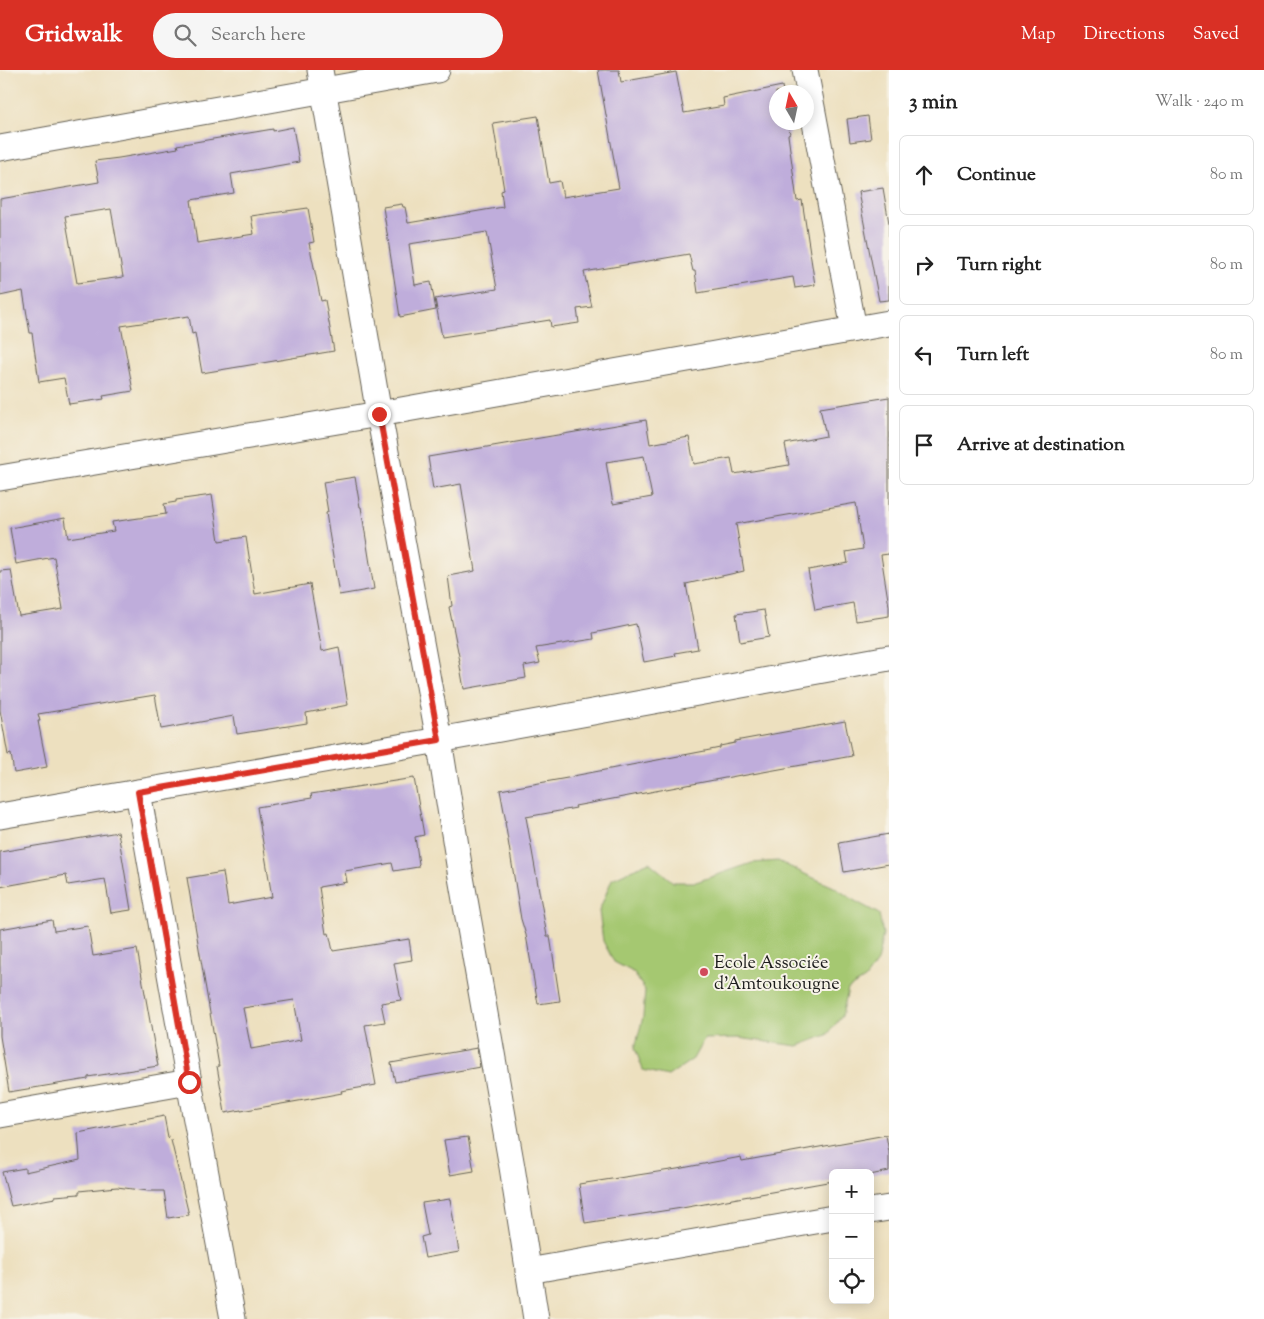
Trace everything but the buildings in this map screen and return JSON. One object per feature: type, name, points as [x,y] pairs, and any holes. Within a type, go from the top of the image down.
[{"type":"street","points":[[0,148],[322,80],[437,70]]},
{"type":"street","points":[[805,70],[854,328]]},
{"type":"street","points":[[322,80],[379,414],[439,740],[536,1319]]},
{"type":"street","points":[[0,478],[379,414],[889,323]]},
{"type":"street","points":[[0,816],[439,740],[889,658]]},
{"type":"street","points":[[138,792],[233,1319]]},
{"type":"street","points":[[0,1115],[189,1082]]},
{"type":"street","points":[[874,1210],[889,1208]]},
{"type":"street","points":[[528,1271],[829,1219]]},
{"type":"green space","points":[[778,861],[834,887],[879,914],[883,934],[877,962],[865,979],[848,989],[842,1016],[827,1035],[798,1046],[738,1038],[704,1039],[693,1059],[668,1076],[643,1070],[635,1048],[643,1017],[645,990],[633,972],[614,962],[603,941],[599,911],[612,879],[649,862],[673,882],[696,882],[752,863]]},
{"type":"place","name":"Ecole Associée d'Amtoukougne","points":[[704,972]]},
{"type":"route","points":[[189,1082],[138,792],[439,740],[379,414]]}]
